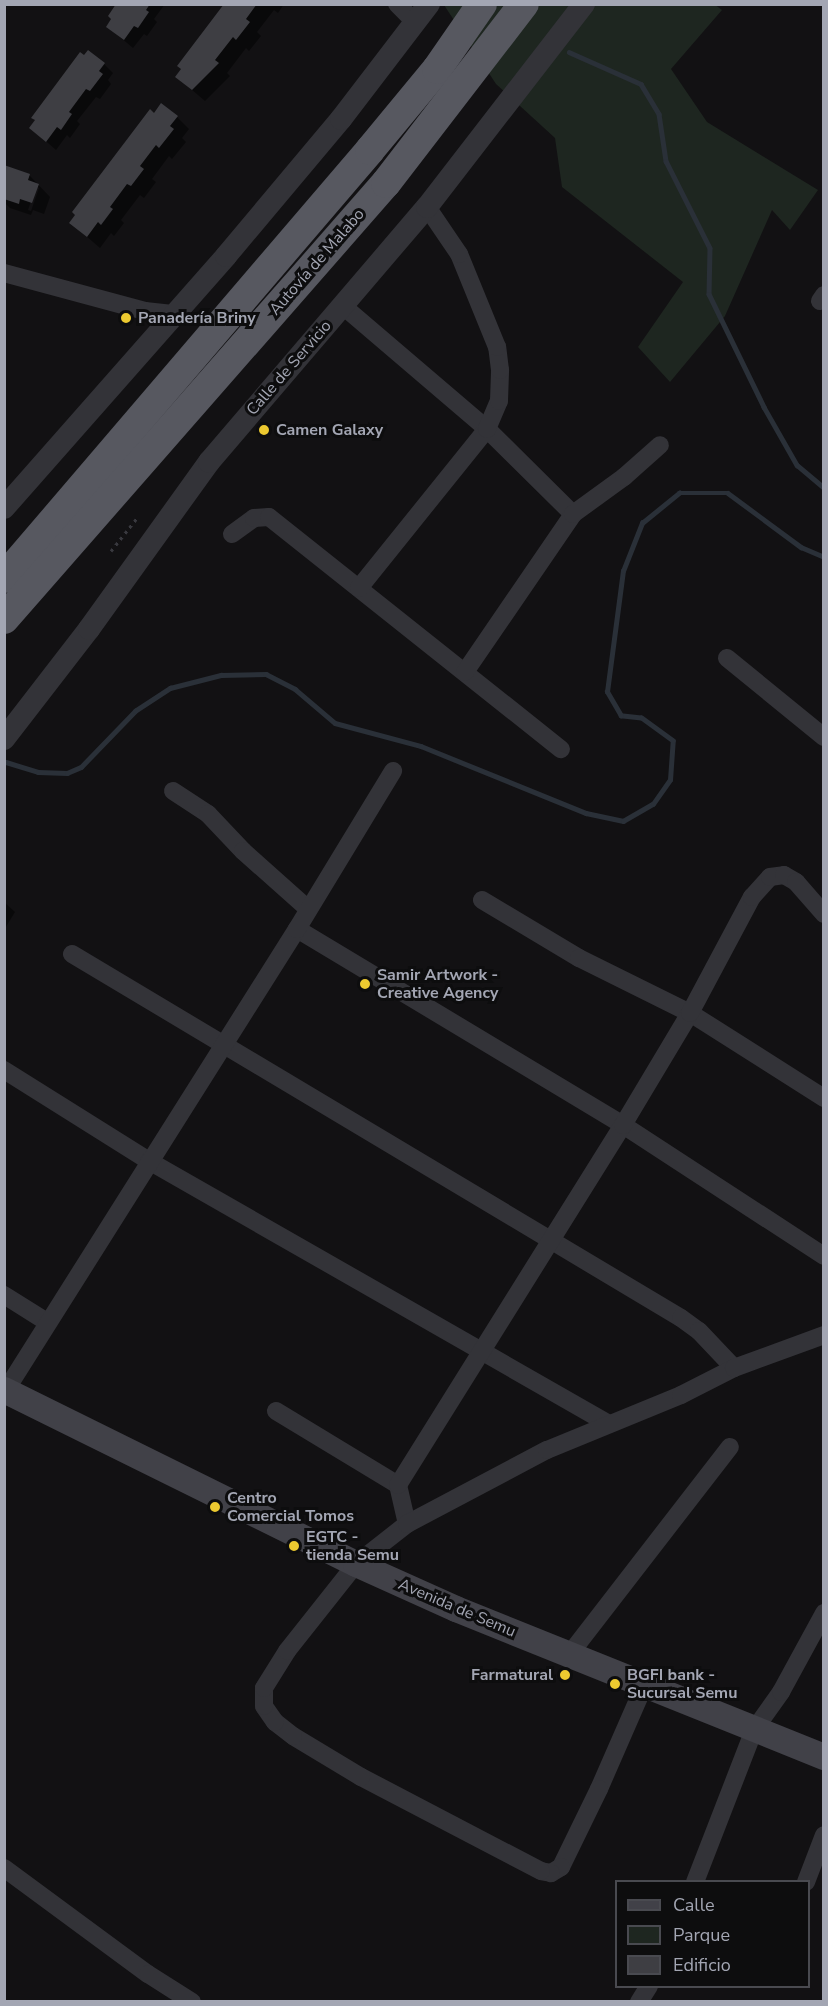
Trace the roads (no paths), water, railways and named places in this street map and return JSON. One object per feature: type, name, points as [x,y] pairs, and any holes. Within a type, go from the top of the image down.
[{"type":"highway","name":"Autovía de Malabo","points":[[4,578],[385,132],[437,69],[482,4]]},
{"type":"highway","name":"Autovía de Malabo","points":[[4,620],[386,183],[524,4]]},
{"type":"main road","name":"Avenida de Semu","points":[[5,1390],[356,1564],[644,1686],[824,1757]]},
{"type":"street","points":[[4,508],[168,322],[341,119],[422,14],[397,4]]},
{"type":"street","name":"Calle de Servicio","points":[[4,739],[89,629],[209,462],[427,207],[584,4]]},
{"type":"street","points":[[358,588],[487,429],[499,401],[500,370],[497,346],[459,254],[427,207]]},
{"type":"street","points":[[4,273],[145,311],[168,322]]},
{"type":"street","points":[[343,306],[487,429],[573,514]]},
{"type":"street","points":[[465,672],[573,514],[624,477],[660,445]]},
{"type":"street","points":[[232,534],[254,518],[269,518],[561,749]]},
{"type":"street","points":[[727,658],[824,737]]},
{"type":"street","points":[[5,1390],[297,929],[393,771]]},
{"type":"street","points":[[173,791],[208,814],[243,851],[308,909]]},
{"type":"street","points":[[407,1524],[398,1485],[623,1125],[690,1013],[752,897],[770,877],[784,875],[796,882],[824,914]]},
{"type":"street","points":[[482,900],[579,958],[690,1013],[824,1098]]},
{"type":"street","points":[[297,929],[623,1125],[824,1256]]},
{"type":"street","points":[[72,954],[690,1324],[734,1368]]},
{"type":"street","points":[[4,1070],[149,1161],[609,1424]]},
{"type":"street","points":[[4,1295],[47,1322]]},
{"type":"street","points":[[644,1686],[599,1789],[561,1867],[551,1873],[541,1871],[361,1777],[293,1736],[275,1722],[264,1706],[264,1688],[287,1652],[356,1564],[407,1524],[548,1450],[681,1395],[734,1368],[824,1335]]},
{"type":"street","points":[[276,1411],[398,1485]]},
{"type":"street","points":[[569,1655],[730,1448]]},
{"type":"street","points":[[695,1880],[754,1731],[781,1692],[824,1613]]},
{"type":"street","points":[[806,1880],[824,1835]]},
{"type":"street","points":[[7,1877],[148,1974],[192,2001]]},
{"type":"street","points":[[639,2001],[648,1988]]},
{"type":"waterway","points":[[569,52],[641,84],[659,114],[666,161],[710,248],[709,294],[764,407],[797,465],[824,488]]},
{"type":"waterway","points":[[6,762],[38,772],[67,773],[81,767],[135,711],[170,688],[221,675],[266,674],[295,689],[335,723],[421,746],[586,813],[623,821],[653,804],[670,780],[673,741],[641,718],[621,716],[607,692],[623,571],[642,523],[679,493],[728,493],[801,547],[824,557]]},
{"type":"place","name":"Panadería Briny","points":[[126,318]]},
{"type":"place","name":"Camen Galaxy","points":[[264,430]]},
{"type":"place","name":"Samir Artwork - Creative Agency","points":[[365,984]]},
{"type":"place","name":"Centro Comercial Tomos","points":[[215,1507]]},
{"type":"place","name":"EGTC - tienda Semu","points":[[294,1546]]},
{"type":"place","name":"Farmatural","points":[[565,1675]]},
{"type":"place","name":"BGFI bank - Sucursal Semu","points":[[615,1684]]}]
